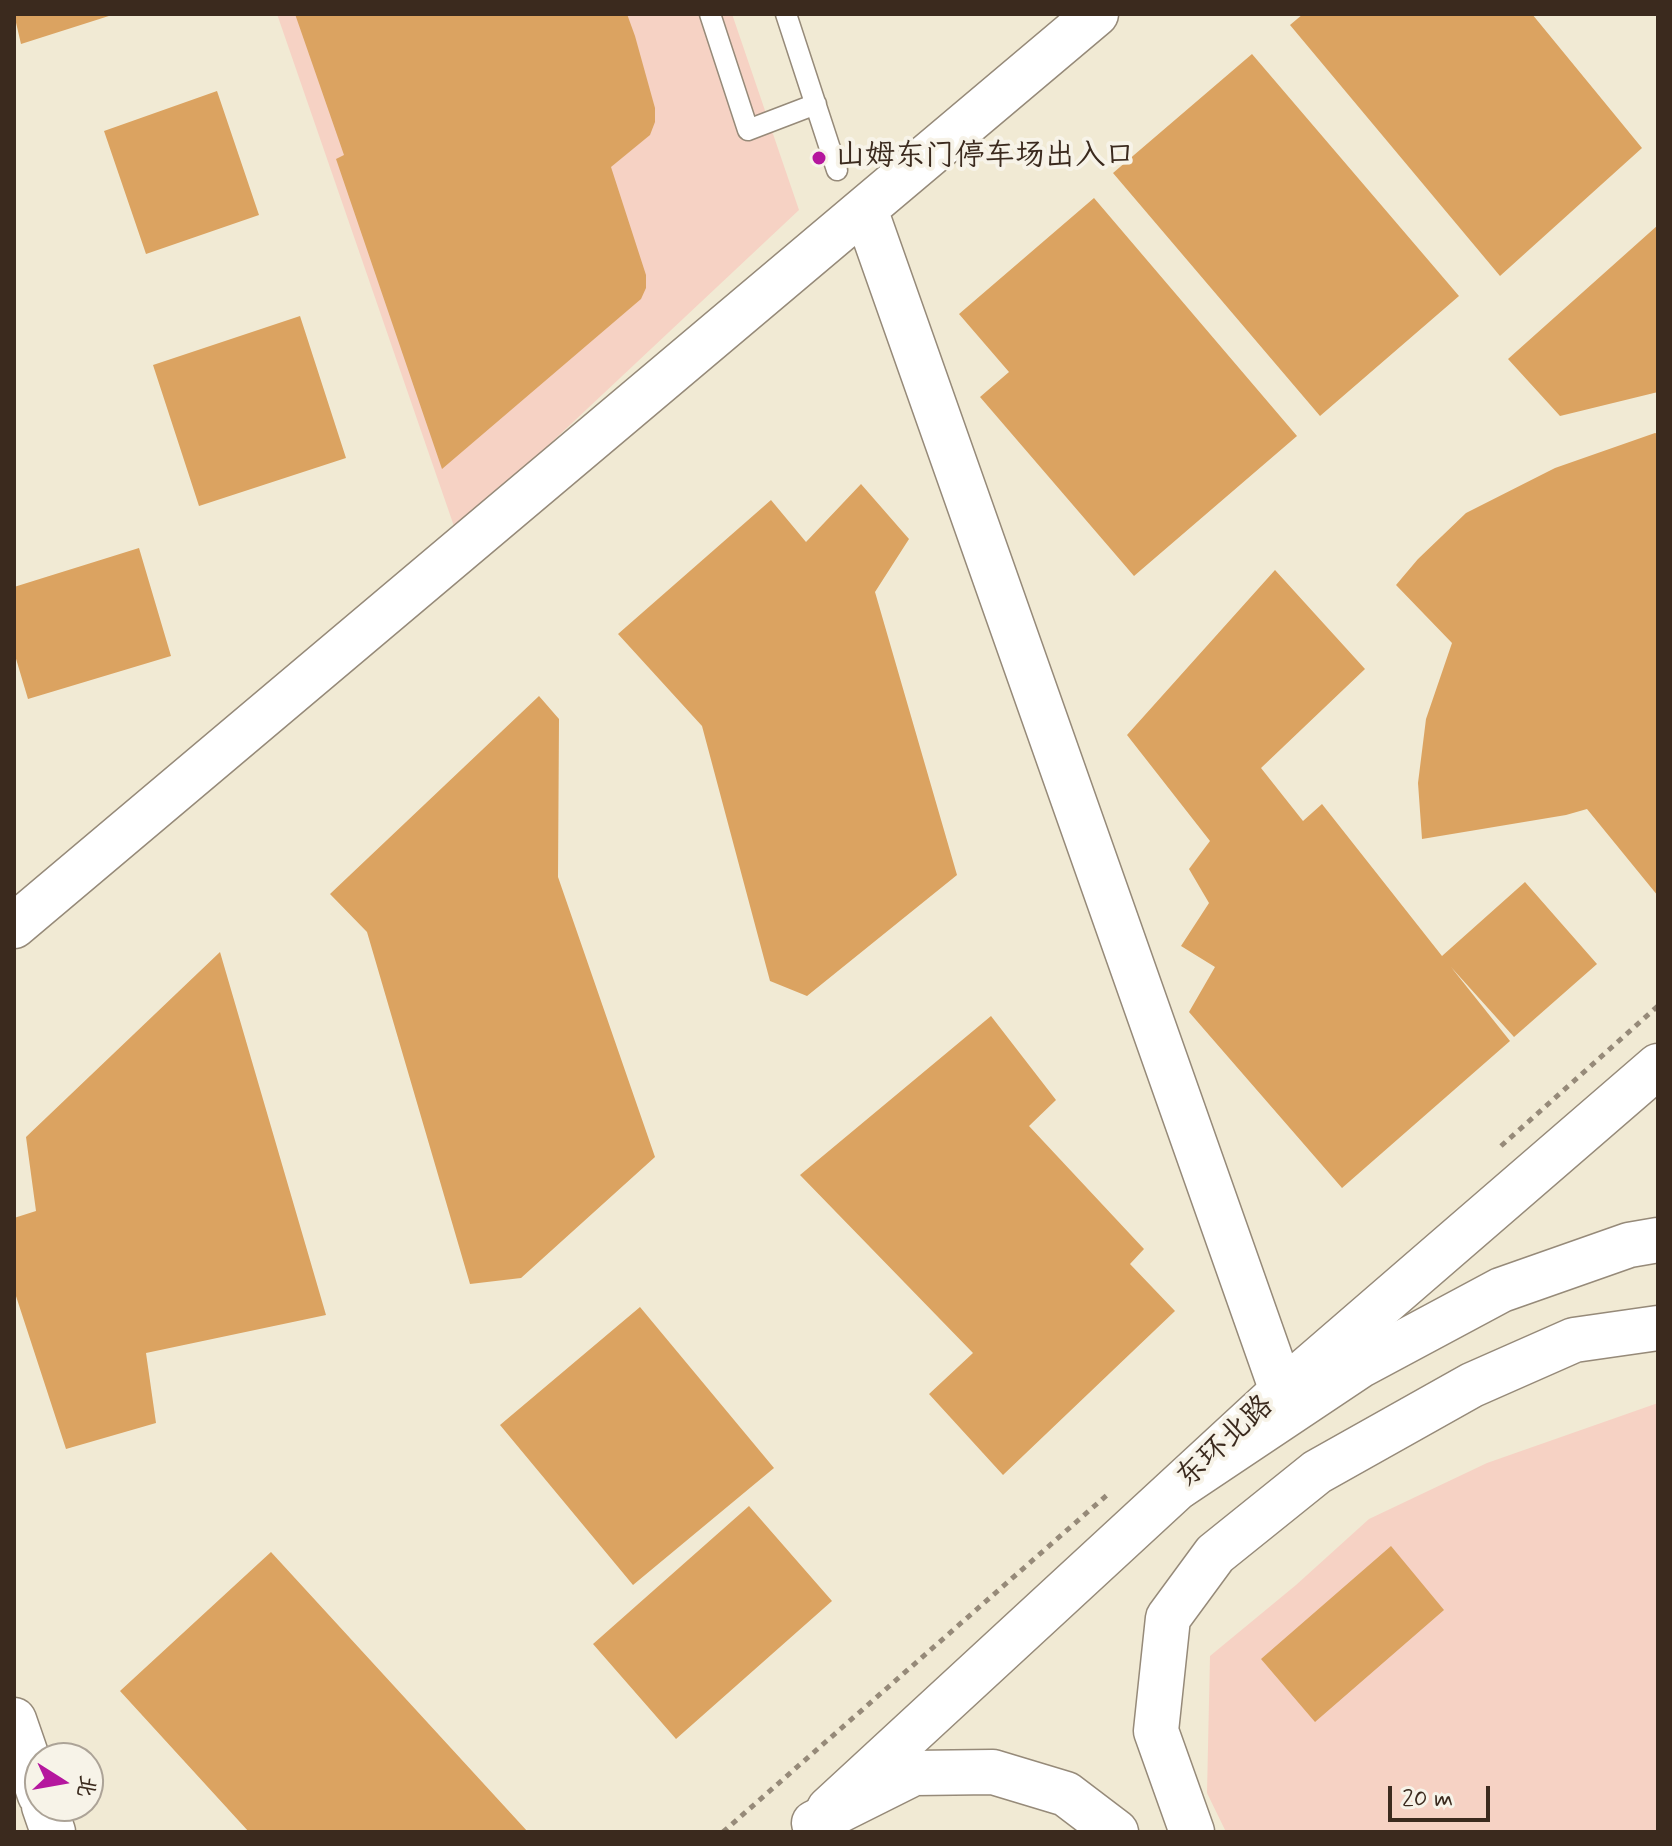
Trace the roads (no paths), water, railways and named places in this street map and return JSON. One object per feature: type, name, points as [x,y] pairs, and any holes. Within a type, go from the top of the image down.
[{"type":"main road","points":[[14,926],[1096,14]]},
{"type":"main road","points":[[865,209],[1282,1391]]},
{"type":"main road","name":"东环北路","points":[[809,1827],[1282,1391],[1658,1066]]},
{"type":"main road","points":[[1180,1486],[1361,1365],[1501,1290],[1629,1245],[1658,1240]]},
{"type":"main road","points":[[1192,1832],[1156,1731],[1168,1618],[1215,1554],[1317,1472],[1472,1385],[1574,1340],[1658,1328]]},
{"type":"main road","points":[[14,1720],[24,1749]]},
{"type":"main road","points":[[809,1827],[914,1773],[993,1772],[1066,1794],[1116,1832]]},
{"type":"lane","points":[[710,14],[748,130],[816,104]]},
{"type":"lane","points":[[786,14],[837,170]]},
{"type":"place","name":"山姆东门停车场出入口","points":[[819,158]]}]
